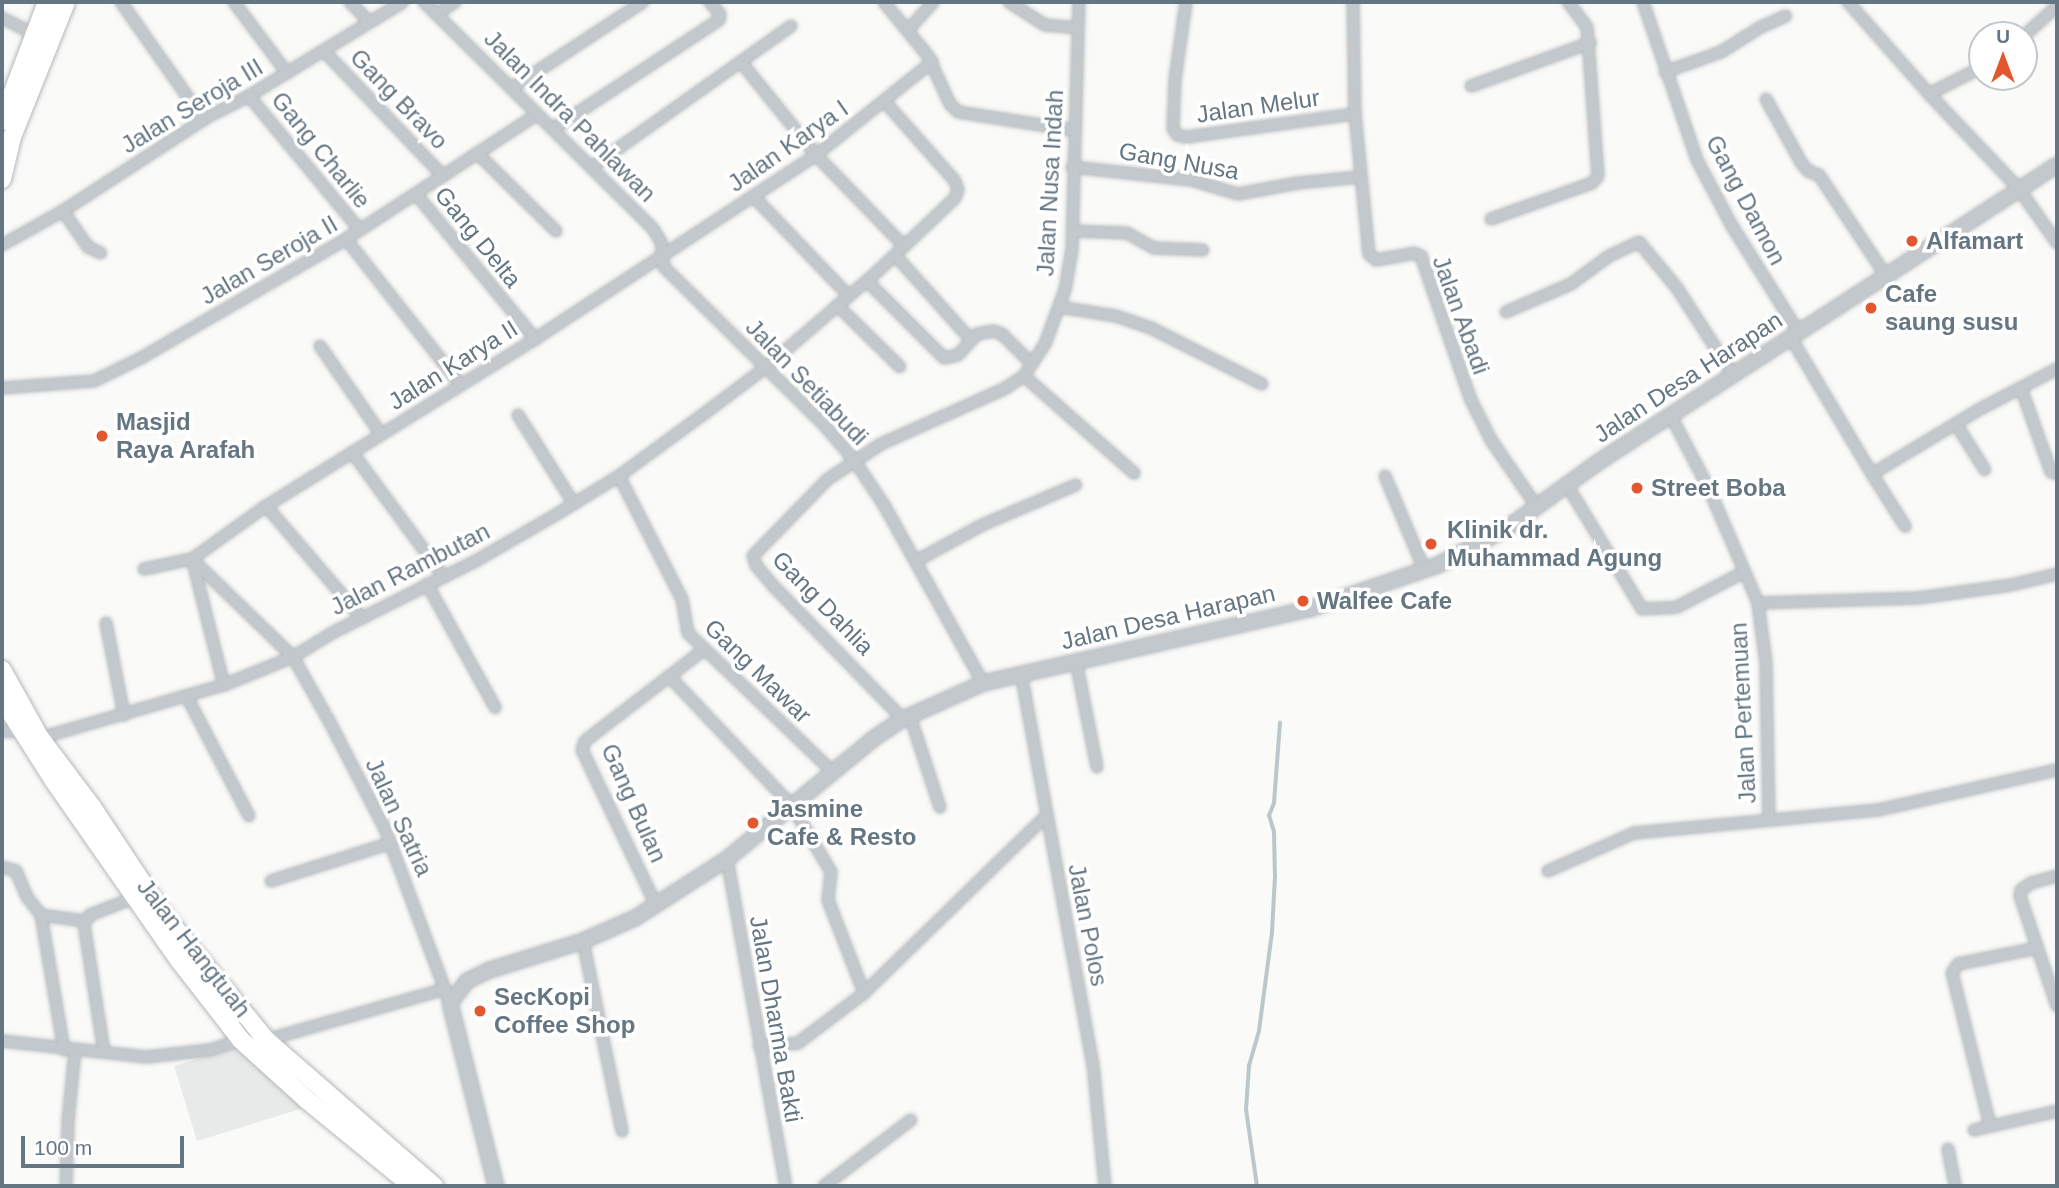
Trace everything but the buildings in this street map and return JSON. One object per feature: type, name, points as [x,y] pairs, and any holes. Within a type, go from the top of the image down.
[{"type":"highway","points":[[2,121],[63,4]]},
{"type":"highway","points":[[2,179],[12,137],[43,38]]},
{"type":"highway","name":"Jalan Hangtuah","points":[[2,670],[31,735]]},
{"type":"highway","name":"Jalan Hangtuah","points":[[2,699],[163,914],[266,1040],[434,1186]]},
{"type":"highway","name":"Jalan Hangtuah","points":[[85,810],[135,897],[178,960],[241,1040],[288,1083],[412,1186]]},
{"type":"street","points":[[121,2],[204,120]]},
{"type":"street","points":[[234,2],[287,73]]},
{"type":"street","points":[[350,2],[369,22]]},
{"type":"street","name":"Jalan Seroja III","points":[[2,245],[63,211],[204,120],[249,96],[403,2]]},
{"type":"street","name":"Jalan Indra Pahlawan","points":[[424,2],[659,236],[661,256],[667,270]]},
{"type":"street","points":[[437,14],[455,2]]},
{"type":"street","points":[[512,88],[643,2]]},
{"type":"street","points":[[553,129],[719,20],[720,14],[710,2]]},
{"type":"street","points":[[884,2],[909,29],[932,62],[950,104],[958,112],[1073,130]]},
{"type":"street","points":[[909,29],[933,2]]},
{"type":"street","points":[[1009,2],[1045,25],[1078,28]]},
{"type":"street","name":"Jalan Nusa Indah","points":[[1024,376],[1045,344],[1065,290],[1073,231],[1072,167],[1079,2]]},
{"type":"street","name":"Jalan Melur","points":[[1186,2],[1175,79],[1173,129],[1177,135],[1186,137],[1355,114]]},
{"type":"street","name":"Jalan Abadi","points":[[1353,2],[1355,114],[1369,254],[1376,260],[1414,253],[1421,256],[1471,400],[1491,440],[1536,507]]},
{"type":"street","points":[[1491,219],[1596,181],[1599,171],[1590,43],[1584,20],[1576,15],[1568,2]]},
{"type":"street","name":"Gang Damon","points":[[1643,2],[1697,160],[1872,474],[1905,526]]},
{"type":"street","points":[[1848,2],[1929,94],[2020,189],[2057,243]]},
{"type":"street","points":[[2038,23],[2057,6]]},
{"type":"street","points":[[1665,72],[1721,52],[1760,27],[1786,16]]},
{"type":"street","points":[[2,18],[43,38]]},
{"type":"street","points":[[592,167],[791,26]]},
{"type":"street","points":[[1471,86],[1590,43]]},
{"type":"street","name":"Gang Bravo","points":[[324,51],[443,176]]},
{"type":"street","points":[[741,62],[816,155],[904,246]]},
{"type":"street","name":"Jalan Karya I","points":[[661,256],[816,155],[886,102],[932,62]]},
{"type":"street","points":[[1929,94],[1968,74]]},
{"type":"street","name":"Gang Charlie","points":[[249,96],[360,230]]},
{"type":"street","points":[[1766,99],[1802,164],[1811,173],[1819,175],[1886,276]]},
{"type":"street","name":"Jalan Rambutan","points":[[2,731],[31,735],[124,715],[224,685],[293,657],[619,476],[765,368],[867,281],[950,203],[958,190],[955,181],[886,102]]},
{"type":"street","name":"Jalan Seroja II","points":[[2,388],[94,380],[153,351],[346,239],[536,115]]},
{"type":"street","points":[[477,153],[556,231]]},
{"type":"street","name":"Jalan Desa Harapan","points":[[447,996],[477,975],[583,941],[635,918],[727,859],[832,771],[907,718],[983,682],[1310,609],[1438,565],[1507,528],[1732,375],[2057,165]]},
{"type":"street","name":"Gang Nusa","points":[[1072,167],[1191,180],[1238,194],[1298,183],[1360,177]]},
{"type":"street","name":"Gang Delta","points":[[416,194],[492,290],[535,339]]},
{"type":"street","points":[[754,197],[849,296]]},
{"type":"street","points":[[63,211],[88,247],[101,253]]},
{"type":"street","points":[[1073,231],[1128,233],[1154,248],[1203,250]]},
{"type":"street","points":[[346,239],[460,384]]},
{"type":"street","points":[[1506,312],[1571,284],[1609,256],[1639,242],[1677,288],[1732,375]]},
{"type":"street","points":[[895,255],[971,340]]},
{"type":"street","name":"Jalan Karya II","points":[[192,559],[266,506],[535,339],[661,256]]},
{"type":"street","name":"Jalan Setiabudi","points":[[667,270],[825,426],[854,460],[916,561],[983,682]]},
{"type":"street","points":[[867,281],[943,358],[958,355],[977,334],[994,331],[1002,334],[1032,363]]},
{"type":"street","points":[[837,305],[900,367]]},
{"type":"street","points":[[1059,307],[1116,316],[1144,325],[1262,384]]},
{"type":"street","points":[[320,346],[382,434]]},
{"type":"street","points":[[1872,474],[2021,387],[2057,369]]},
{"type":"street","points":[[854,460],[881,444],[964,408],[1024,376],[1134,473]]},
{"type":"street","points":[[2021,387],[2051,472],[2057,474]]},
{"type":"street","points":[[517,415],[574,503]]},
{"type":"street","name":"Jalan Pertemuan","points":[[1671,416],[1709,489],[1758,603],[1766,663],[1769,818]]},
{"type":"street","points":[[1956,424],[1985,470]]},
{"type":"street","points":[[352,453],[443,576]]},
{"type":"street","name":"Gang Dahlia","points":[[854,460],[812,492],[755,552],[753,561],[775,588],[907,718]]},
{"type":"street","name":"Gang Mawar","points":[[619,476],[682,599],[686,629],[832,771]]},
{"type":"street","points":[[1385,476],[1424,569]]},
{"type":"street","points":[[916,561],[982,525],[1076,485]]},
{"type":"street","points":[[1567,485],[1642,609],[1677,607],[1744,572]]},
{"type":"street","points":[[266,506],[362,618]]},
{"type":"street","points":[[144,569],[192,559],[224,685]]},
{"type":"street","name":"Jalan Satria","points":[[192,559],[293,657],[335,730],[391,843],[447,996]]},
{"type":"street","points":[[1758,603],[1919,597],[2011,585],[2057,574]]},
{"type":"street","points":[[427,584],[495,707]]},
{"type":"street","points":[[106,624],[124,715]]},
{"type":"street","name":"Gang Bulan","points":[[656,905],[582,750],[586,741],[705,649]]},
{"type":"street","points":[[1076,661],[1097,767]]},
{"type":"street","name":"Jalan Polos","points":[[1021,673],[1093,1064],[1105,1186]]},
{"type":"street","points":[[668,676],[792,806],[829,868],[828,900],[864,993]]},
{"type":"street","points":[[187,697],[248,816]]},
{"type":"street","points":[[907,718],[940,807]]},
{"type":"street","points":[[1548,871],[1634,833],[1899,807],[2057,770]]},
{"type":"street","points":[[759,1046],[798,1043],[864,993],[1046,816]]},
{"type":"street","points":[[271,881],[391,843]]},
{"type":"street","name":"Jalan Dharma Bakti","points":[[727,859],[786,1186]]},
{"type":"street","points":[[2,867],[16,871],[27,897],[41,915],[69,1051],[66,1186]]},
{"type":"street","points":[[2057,876],[2031,883],[2021,890],[2021,902],[2057,1006]]},
{"type":"street","points":[[104,1052],[96,984],[85,936],[85,921],[90,915],[135,897]]},
{"type":"street","points":[[41,915],[85,921]]},
{"type":"street","points":[[583,941],[622,1131]]},
{"type":"street","points":[[1990,1125],[1952,973],[1958,964],[2037,948]]},
{"type":"street","points":[[266,1040],[447,996],[496,1186]]},
{"type":"street","points":[[2,1041],[69,1051],[146,1057],[210,1050],[241,1040]]},
{"type":"street","points":[[1974,1130],[2057,1111]]},
{"type":"street","points":[[824,1186],[911,1120]]},
{"type":"street","points":[[1948,1149],[1955,1186]]},
{"type":"shaded area","points":[[243,1045],[310,1106],[197,1141],[174,1066]]},
{"type":"waterway","points":[[1257,1186],[1246,1110],[1249,1066],[1259,1031],[1272,932],[1274,832],[1269,816],[1274,803],[1280,723]]},
{"type":"place","name":"Alfamart","points":[[1912,241]]},
{"type":"place","name":"Cafe saung susu","points":[[1871,308]]},
{"type":"place","name":"Masjid Raya Arafah","points":[[102,436]]},
{"type":"place","name":"Street Boba","points":[[1637,488]]},
{"type":"place","name":"Klinik dr. Muhammad Agung","points":[[1431,544]]},
{"type":"place","name":"Walfee Cafe","points":[[1303,601]]},
{"type":"place","name":"Jasmine Cafe & Resto","points":[[753,823]]},
{"type":"place","name":"SecKopi Coffee Shop","points":[[480,1011]]}]
